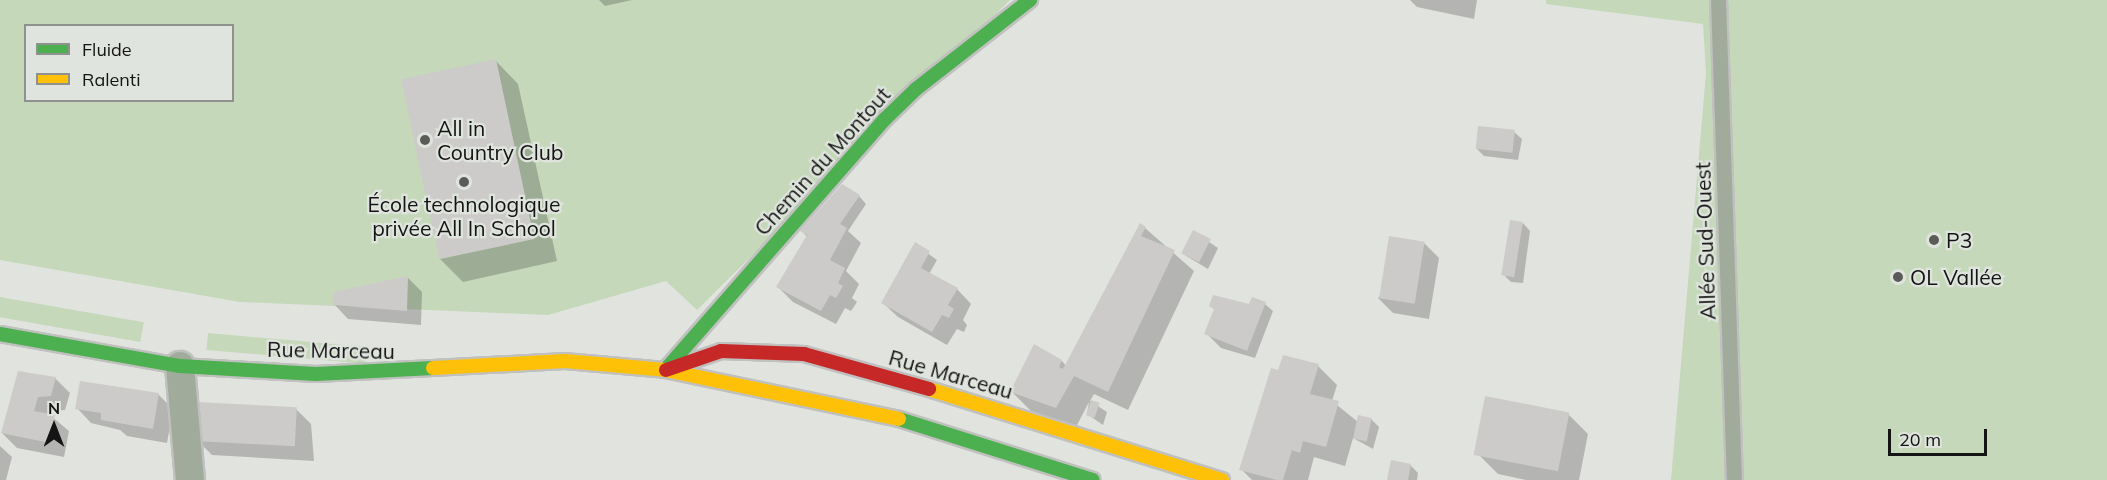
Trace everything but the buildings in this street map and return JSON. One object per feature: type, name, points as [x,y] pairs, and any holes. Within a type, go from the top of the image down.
[{"type":"street","name":"Chemin du Montout","points":[[664,370],[884,120],[916,89],[1030,0]]},
{"type":"street","name":"Rue Marceau","points":[[0,334],[180,366],[316,374],[565,362],[664,370],[903,420],[1093,480]]},
{"type":"street","name":"Rue Marceau","points":[[664,370],[721,351],[804,354],[968,400],[1222,480]]},
{"type":"street","points":[[180,366],[190,480]]},
{"type":"lane","name":"Allée Sud-Ouest","points":[[1718,0],[1734,480]]},
{"type":"green space","name":"All in Country Club","points":[[0,0],[1010,0],[697,310],[666,281],[548,315],[240,302],[0,260]]},
{"type":"green space","name":"OL Vallée","points":[[1546,0],[2107,0],[2107,480],[1671,480],[1706,73],[1703,24],[1546,4]]},
{"type":"green space","points":[[0,297],[144,322],[140,342],[0,317]]},
{"type":"green space","points":[[208,333],[366,347],[365,364],[207,350]]},
{"type":"traffic: fast","points":[[666,369],[884,120],[916,89],[1030,0]]},
{"type":"traffic: fast","points":[[0,334],[180,366],[316,374],[433,368]]},
{"type":"traffic: fast","points":[[899,419],[1093,480]]},
{"type":"traffic: slow","points":[[433,368],[565,361],[665,370],[899,419]]},
{"type":"traffic: slow","points":[[929,389],[1222,480]]},
{"type":"traffic: jam","points":[[666,370],[721,351],[804,354],[929,389]]},
{"type":"place","name":"All in Country Club","points":[[425,140]]},
{"type":"place","name":"École technologique privée All In School","points":[[464,182]]},
{"type":"place","name":"P3","points":[[1934,240]]},
{"type":"place","name":"OL Vallée","points":[[1898,277]]}]
